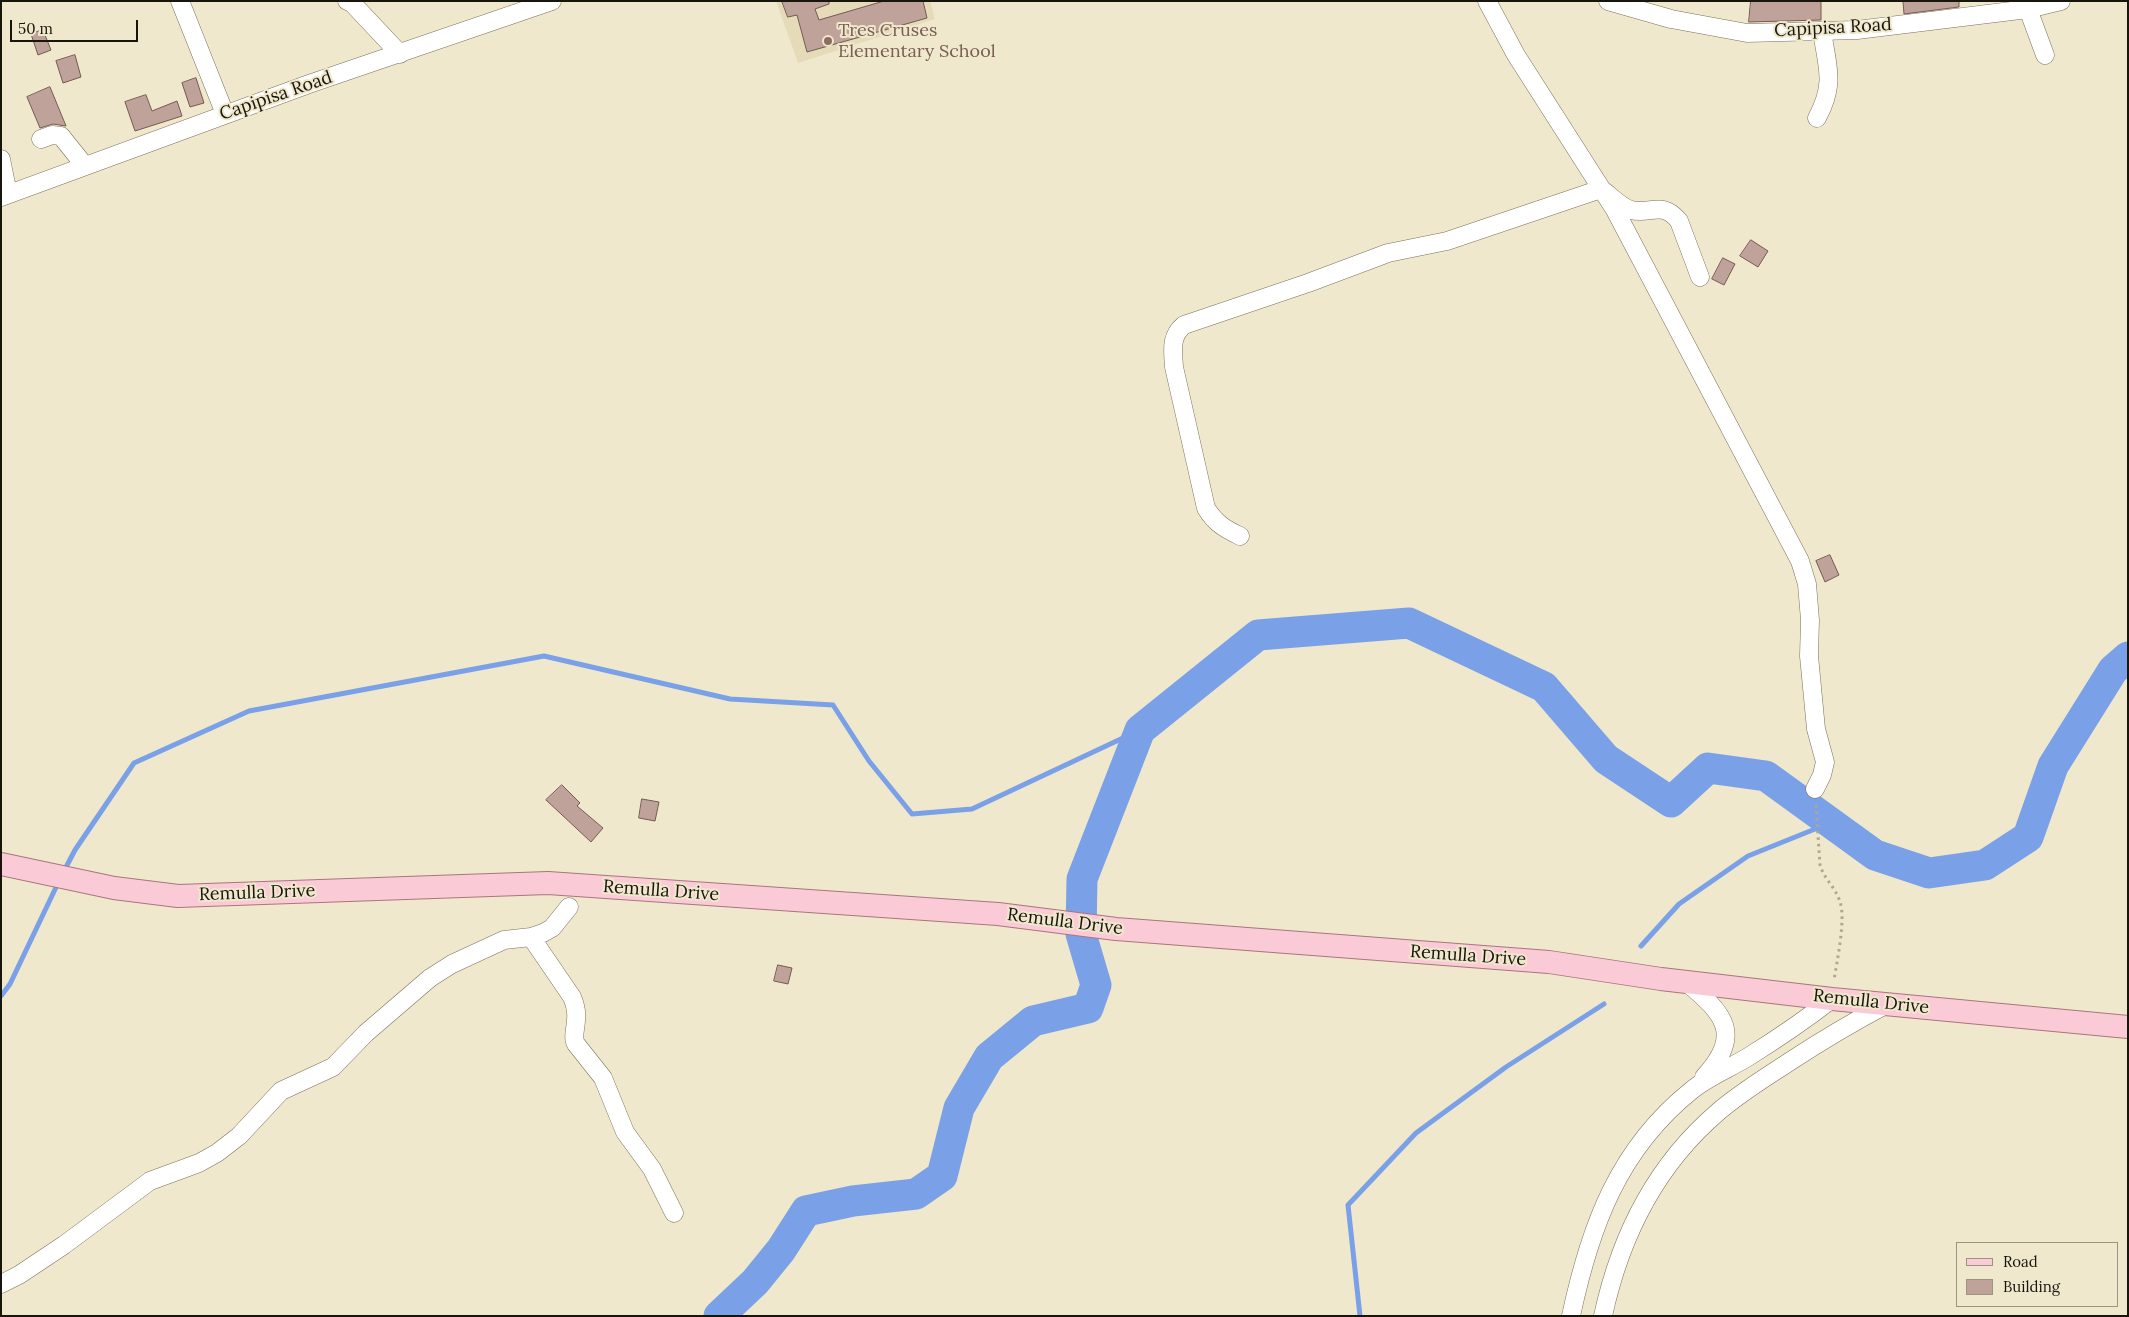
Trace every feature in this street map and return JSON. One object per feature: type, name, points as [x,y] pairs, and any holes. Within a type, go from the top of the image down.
[{"type":"main road","name":"Remulla Drive","points":[[1,864],[138,892],[178,896],[548,883],[998,914],[1116,929],[1549,962],[1686,982],[1832,999],[2128,1027]]},
{"type":"street","points":[[180,1],[226,114]]},
{"type":"street","points":[[347,1],[352,3],[400,54]]},
{"type":"street","name":"Capipisa Road","points":[[4,196],[226,114],[552,1]]},
{"type":"street","points":[[1487,1],[1516,55],[1615,210],[1800,561],[1807,584],[1810,620],[1809,656],[1816,729],[1825,762],[1822,775],[1815,789]]},
{"type":"street","name":"Capipisa Road","points":[[1608,1],[1671,19],[1747,32],[1858,30],[2028,9],[2061,1]]},
{"type":"street","points":[[2028,9],[2045,55]]},
{"type":"street","points":[[1817,118],[1825,102],[1830,83],[1822,31]]},
{"type":"street","points":[[41,139],[52,135],[61,136],[85,166]]},
{"type":"street","points":[[1,159],[4,196]]},
{"type":"street","points":[[1601,188],[1629,210],[1666,210],[1674,216],[1679,221],[1700,277]]},
{"type":"street","points":[[1240,536],[1223,528],[1213,519],[1206,508],[1174,367],[1173,343],[1176,331],[1184,325],[1308,283],[1388,253],[1446,241],[1601,188]]},
{"type":"street","points":[[1,1284],[19,1275],[64,1245],[150,1181],[199,1163],[217,1153],[239,1136],[281,1092],[333,1067],[366,1033],[430,978],[452,964],[504,940],[531,937],[552,928],[569,907]]},
{"type":"street","points":[[531,937],[572,997],[577,1018],[574,1040],[576,1044],[603,1078],[625,1132],[652,1169],[674,1213]]},
{"type":"street","points":[[1571,1316],[1590,1238],[1616,1181],[1652,1131],[1722,1056],[1725,1035],[1722,1021],[1716,1010],[1686,982]]},
{"type":"street","points":[[1693,1089],[1748,1057],[1832,999]]},
{"type":"street","points":[[1602,1316],[1619,1258],[1636,1217],[1659,1178],[1683,1145],[1738,1096],[1832,1034],[1887,1004]]},
{"type":"path","points":[[1815,789],[1818,854],[1822,872],[1840,902],[1842,914],[1832,999]]},
{"type":"shaded area","name":"Tres Cruses Elementary School","points":[[776,1],[930,1],[935,19],[798,63]]},
{"type":"building","name":"Tres Cruses Elementary School","points":[[782,1],[829,1],[829,4],[815,9],[819,20],[884,1],[923,1],[927,18],[807,52],[797,15],[788,17]]},
{"type":"building","points":[[1751,1],[1821,1],[1821,20],[1749,22]]},
{"type":"building","points":[[1959,1],[1959,7],[1904,14],[1903,2]]},
{"type":"building","points":[[43,30],[51,50],[38,55],[31,34]]},
{"type":"building","points":[[75,55],[81,77],[63,83],[56,61]]},
{"type":"building","points":[[196,78],[204,103],[190,107],[182,83]]},
{"type":"building","points":[[50,87],[66,126],[53,124],[40,128],[27,97]]},
{"type":"building","points":[[146,95],[152,111],[177,101],[182,116],[135,131],[125,102]]},
{"type":"building","points":[[1751,240],[1768,251],[1758,267],[1740,256]]},
{"type":"building","points":[[1723,258],[1735,264],[1724,285],[1712,279]]},
{"type":"building","points":[[1830,555],[1839,575],[1825,582],[1816,561]]},
{"type":"building","points":[[562,785],[580,803],[577,806],[603,828],[591,842],[546,800]]},
{"type":"building","points":[[642,799],[659,802],[655,821],[639,818]]},
{"type":"building","points":[[778,965],[792,968],[788,984],[774,981]]},
{"type":"waterway","points":[[719,1316],[755,1282],[781,1250],[806,1211],[853,1201],[916,1194],[942,1176],[959,1108],[989,1057],[1033,1021],[1088,1008],[1096,985],[1081,934],[1082,879],[1140,730],[1258,635],[1409,623],[1544,687],[1606,759],[1671,802],[1708,768],[1766,776],[1875,855],[1929,873],[1985,865],[2028,837],[2053,766],[2113,670],[2128,657]]},
{"type":"waterway","points":[[64,871],[75,850],[134,763],[249,711],[544,656],[730,699],[833,705],[869,761],[912,814],[972,809],[1140,730]]},
{"type":"waterway","points":[[1641,946],[1679,904],[1748,856],[1830,823]]},
{"type":"waterway","points":[[1,996],[10,984],[59,881]]},
{"type":"waterway","points":[[1360,1316],[1348,1205],[1416,1133],[1506,1067],[1604,1004]]},
{"type":"place","name":"Tres Cruses Elementary School","points":[[828,41]]}]
